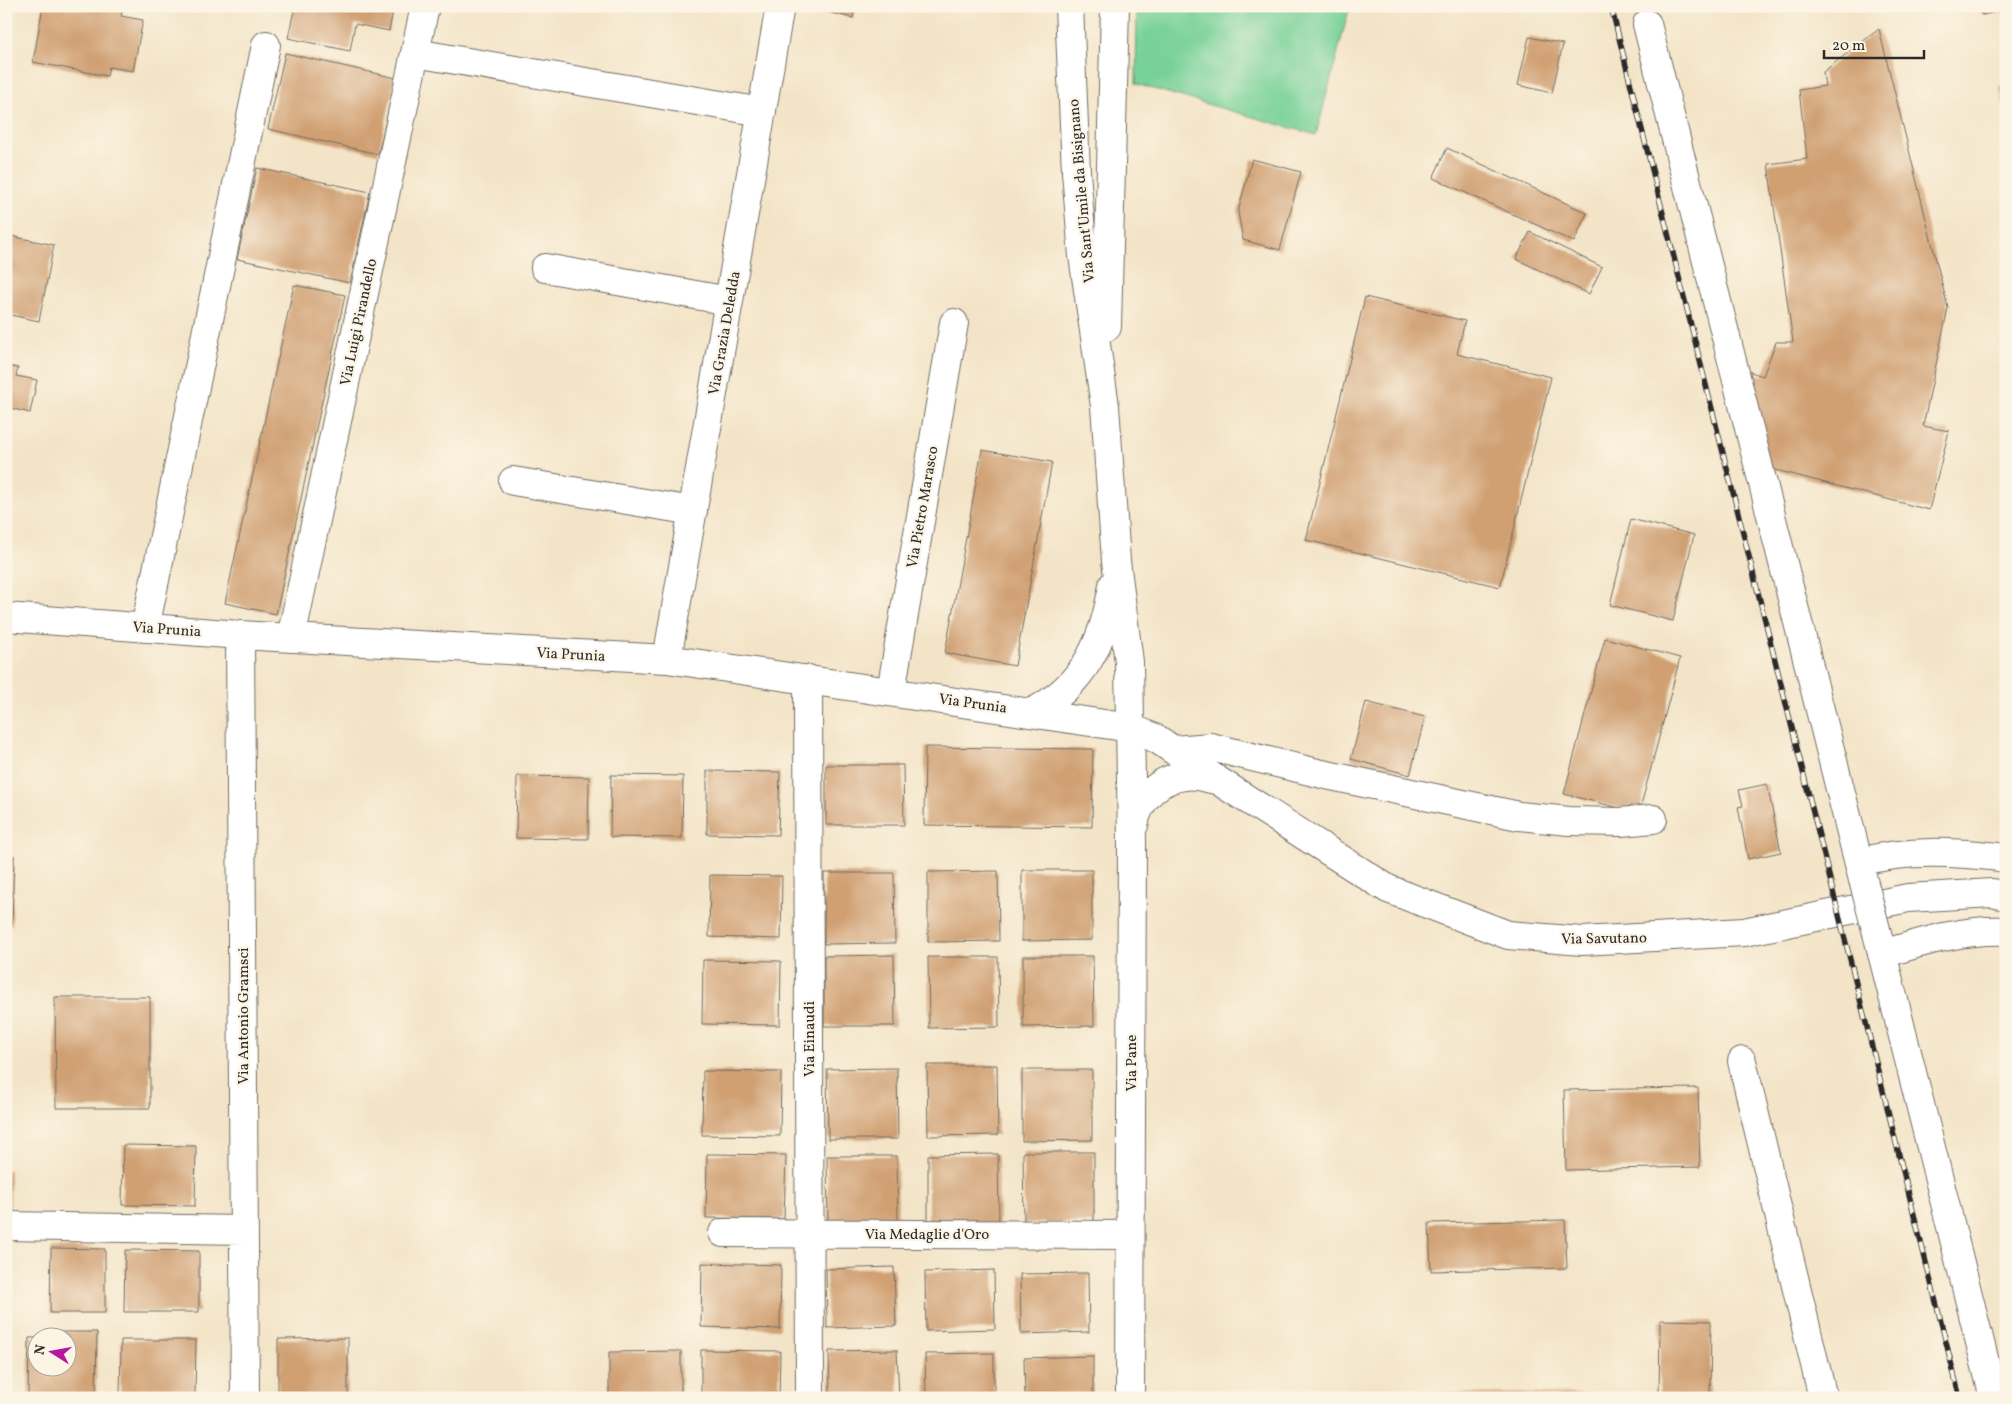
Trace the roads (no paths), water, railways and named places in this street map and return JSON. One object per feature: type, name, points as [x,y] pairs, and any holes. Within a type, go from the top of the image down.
[{"type":"street","name":"Via Luigi Pirandello","points":[[291,638],[425,6]]},
{"type":"street","name":"Via Grazia Deledda","points":[[668,659],[780,6]]},
{"type":"street","name":"Via Sant'Umile da Bisignano","points":[[1069,6],[1076,172],[1083,256],[1105,406],[1116,561]]},
{"type":"street","name":"Via Sant'Umile da Bisignano","points":[[1105,406],[1115,6]]},
{"type":"street","points":[[1647,24],[1994,1398]]},
{"type":"street","points":[[145,628],[266,45]]},
{"type":"street","points":[[415,53],[762,112]]},
{"type":"street","points":[[545,268],[729,301]]},
{"type":"street","name":"Via Pietro Marasco","points":[[890,691],[954,324]]},
{"type":"street","points":[[513,480],[693,511]]},
{"type":"street","points":[[1033,712],[1053,701],[1066,690],[1084,667],[1099,639],[1107,616],[1116,561]]},
{"type":"street","name":"Via Pane","points":[[1116,561],[1130,662],[1132,841],[1130,1398]]},
{"type":"street","name":"Via Prunia","points":[[6,617],[240,635],[668,659],[1131,728],[1157,739],[1174,750]]},
{"type":"street","name":"Via Antonio Gramsci","points":[[240,635],[244,1398]]},
{"type":"street","name":"Via Einaudi","points":[[808,679],[810,1398]]},
{"type":"street","points":[[1174,750],[1211,747],[1322,774],[1519,816],[1620,822],[1653,819]]},
{"type":"street","name":"Via Savutano","points":[[1174,750],[1226,786],[1388,889],[1508,935],[1582,941],[1744,932],[1908,898],[1992,893],[2006,896]]},
{"type":"street","points":[[1132,841],[1135,821],[1140,808],[1147,796],[1156,787],[1184,776],[1198,776],[1226,786]]},
{"type":"street","points":[[1861,871],[1884,855],[1959,853],[2006,858]]},
{"type":"street","points":[[1880,943],[1967,932],[2006,931]]},
{"type":"street","points":[[1742,1061],[1823,1398]]},
{"type":"street","points":[[6,1226],[244,1230]]},
{"type":"street","name":"Via Medaglie d'Oro","points":[[724,1233],[1130,1234]]},
{"type":"railway","points":[[1611,6],[1960,1398]]}]
